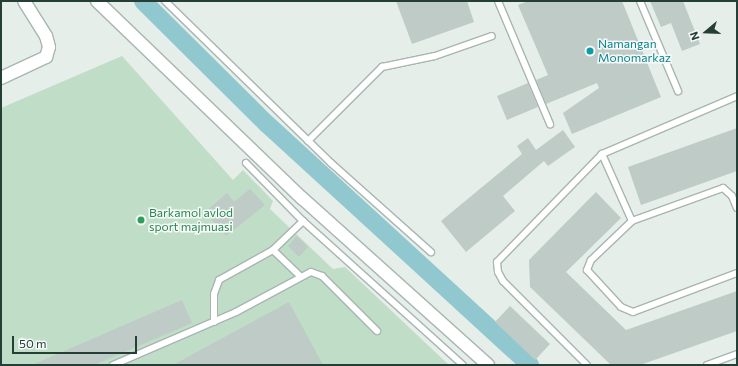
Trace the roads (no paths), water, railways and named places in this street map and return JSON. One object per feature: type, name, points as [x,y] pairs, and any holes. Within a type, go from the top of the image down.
[{"type":"street","points":[[1,78],[46,57],[49,47],[46,36],[24,1]]},
{"type":"street","points":[[97,1],[296,193],[488,365]]},
{"type":"lane","points":[[165,1],[308,141],[431,252]]},
{"type":"lane","points":[[498,1],[550,124]]},
{"type":"lane","points":[[640,1],[678,91]]},
{"type":"lane","points":[[308,141],[382,67],[434,56],[492,36]]},
{"type":"lane","points":[[587,365],[503,281],[498,272],[497,262],[602,154],[737,96]]},
{"type":"lane","points":[[602,154],[632,221]]},
{"type":"lane","points":[[246,163],[303,221],[463,365]]},
{"type":"lane","points":[[737,208],[732,196],[723,188],[632,221],[587,264],[590,276],[627,311],[640,311],[737,273]]},
{"type":"lane","points":[[214,322],[214,294],[220,280],[273,250],[303,221]]},
{"type":"lane","points":[[273,250],[300,276]]},
{"type":"lane","points":[[113,365],[214,322],[300,276],[317,273],[377,330]]},
{"type":"lane","points":[[707,365],[737,354]]},
{"type":"waterway","points":[[143,1],[267,124],[530,365]]},
{"type":"place","name":"Namangan Monomarkaz","points":[[590,51]]},
{"type":"place","name":"Barkamol avlod sport majmuasi","points":[[141,220]]}]
